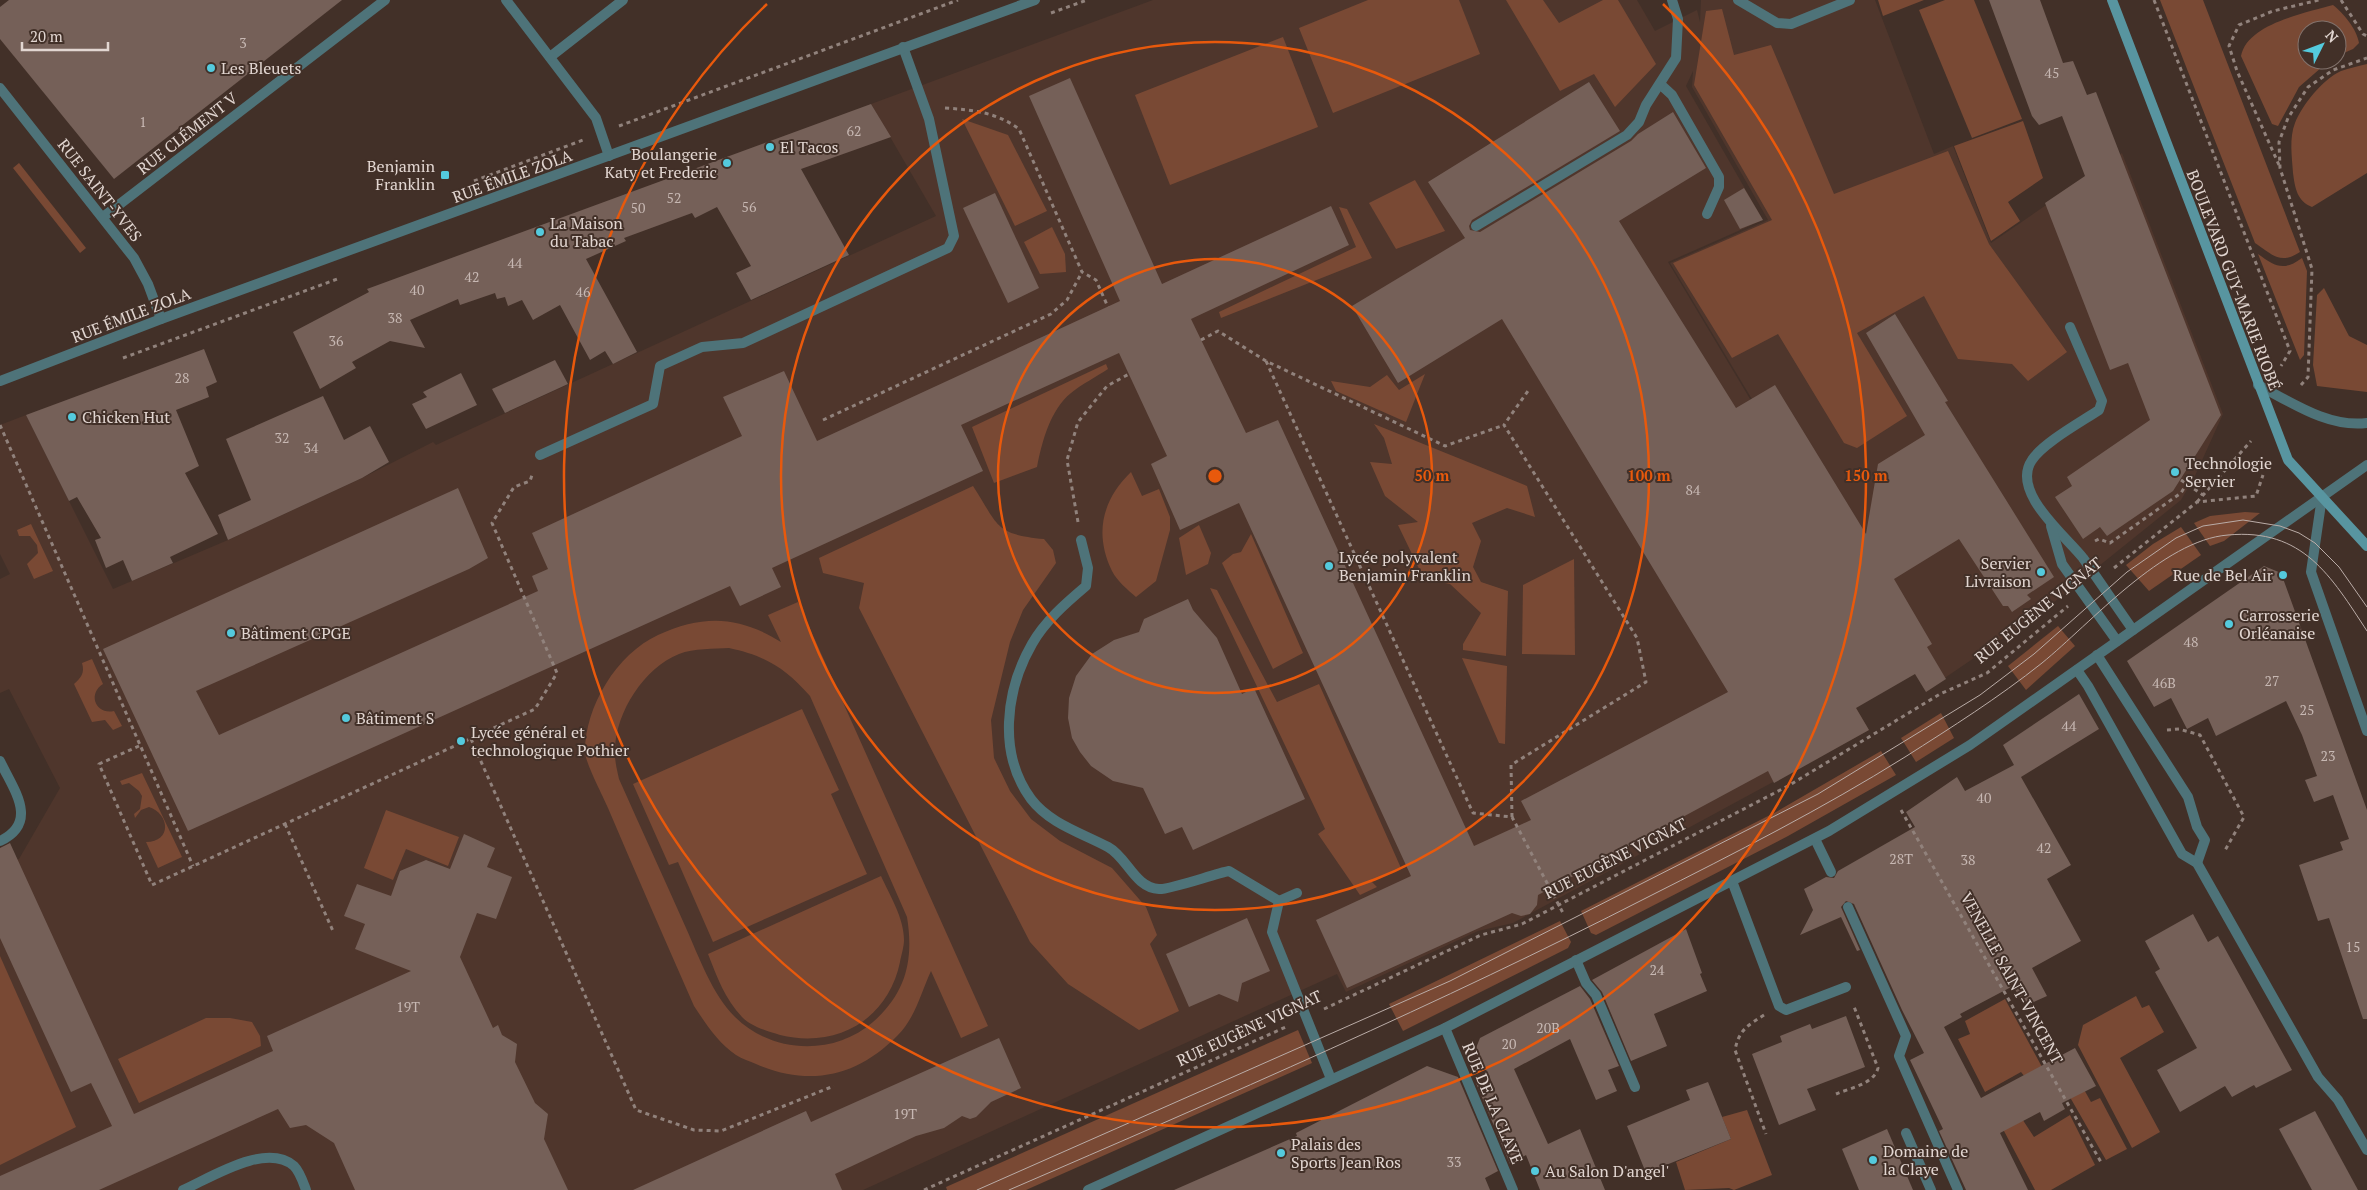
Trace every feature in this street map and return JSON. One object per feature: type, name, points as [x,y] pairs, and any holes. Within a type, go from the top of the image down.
[{"type":"main road","name":"BOULEVARD GUY-MARIE RIOBÉ","points":[[2112,0],[2288,460],[2367,546]]},
{"type":"street","name":"RUE CLÉMENT V","points":[[103,217],[386,0]]},
{"type":"street","points":[[506,0],[596,118],[609,156]]},
{"type":"street","points":[[550,57],[623,0]]},
{"type":"street","name":"RUE ÉMILE ZOLA","points":[[0,381],[161,319],[1035,0]]},
{"type":"street","points":[[1476,226],[1627,135],[1639,122],[1646,104],[1676,58],[1679,37],[1678,19],[1672,0]]},
{"type":"street","points":[[1738,0],[1777,23],[1791,24],[1850,0]]},
{"type":"street","points":[[540,455],[653,404],[660,366],[702,347],[743,343],[948,248],[954,236],[929,119],[903,47]]},
{"type":"street","points":[[1660,84],[1672,95],[1719,176],[1719,187],[1707,214]]},
{"type":"street","name":"RUE SAINT-YVES","points":[[2,93],[134,258],[148,284],[161,319]]},
{"type":"street","points":[[2070,327],[2102,401],[2099,410],[2041,450],[2031,461],[2028,471],[2031,493],[2051,525],[2078,553],[2133,630]]},
{"type":"street","points":[[2258,385],[2306,410],[2336,422],[2367,423]]},
{"type":"street","points":[[1088,1190],[1445,1028],[1815,839],[1970,745],[2367,466]]},
{"type":"street","points":[[2322,496],[2311,572],[2367,731]]},
{"type":"street","points":[[2051,525],[2062,564],[2117,641]]},
{"type":"street","points":[[1081,540],[1088,568],[1086,586],[1059,609],[1032,644],[1017,680],[1009,712],[1009,748],[1019,777],[1032,799],[1051,817],[1081,835],[1110,848],[1146,886],[1160,890],[1229,871],[1279,901]]},
{"type":"street","points":[[2097,655],[2188,798],[2197,827],[2205,840],[2197,863]]},
{"type":"street","points":[[2077,670],[2088,686],[2182,854],[2197,863],[2318,1077],[2338,1100],[2367,1150]]},
{"type":"street","points":[[0,761],[22,809],[21,821],[9,837],[0,841]]},
{"type":"street","points":[[1815,839],[1831,872]]},
{"type":"street","points":[[1732,881],[1779,1006],[1786,1010],[1846,987]]},
{"type":"street","points":[[1279,901],[1297,893]]},
{"type":"street","points":[[1279,901],[1272,932],[1331,1079]]},
{"type":"street","points":[[1848,907],[1906,1036],[1900,1056],[1958,1190]]},
{"type":"street","points":[[1576,960],[1586,983],[1596,995],[1635,1088]]},
{"type":"street","name":"RUE DE LA CLAYE","points":[[1445,1028],[1513,1190]]},
{"type":"street","points":[[1906,1133],[1931,1190]]},
{"type":"street","points":[[183,1190],[254,1158],[272,1157],[286,1161],[296,1168],[306,1190]]},
{"type":"path","name":"BOULEVARD GUY-MARIE RIOBÉ","points":[[2154,0],[2290,351],[2281,366]]},
{"type":"path","points":[[2296,390],[2308,377],[2312,269],[2280,168],[2237,71],[2229,46],[2239,25],[2274,11],[2319,0]]},
{"type":"path","points":[[2341,0],[2363,34],[2367,36]]},
{"type":"path","points":[[2280,168],[2278,142],[2288,118],[2308,87],[2333,70],[2367,58]]},
{"type":"path","points":[[937,106],[979,111],[1004,118],[1019,129],[1082,272],[1096,280],[1108,307]]},
{"type":"path","points":[[823,420],[1051,314],[1067,300],[1082,272]]},
{"type":"path","points":[[1201,340],[1218,331],[1266,361],[1445,446],[1504,425],[1530,388]]},
{"type":"path","points":[[1266,361],[1473,813],[1512,817]]},
{"type":"path","points":[[1081,540],[1067,460],[1078,422],[1107,386],[1129,374]]},
{"type":"path","points":[[0,425],[193,866]]},
{"type":"path","points":[[1504,425],[1637,638],[1646,682],[1511,765],[1512,817],[1563,913]]},
{"type":"path","name":"RUE EUGÈNE VIGNAT","points":[[2098,581],[2197,502],[2251,441]]},
{"type":"path","points":[[139,746],[100,764],[152,885],[535,709],[557,673],[492,523],[514,488],[530,481],[540,455]]},
{"type":"path","points":[[2197,502],[2256,496],[2262,475]]},
{"type":"path","points":[[2181,480],[2203,495]]},
{"type":"path","points":[[2078,553],[2099,539],[2110,543],[2181,493],[2186,483]]},
{"type":"path","name":"RUE EUGÈNE VIGNAT","points":[[924,1190],[1306,1018],[1481,935],[1522,924],[1559,905],[1788,786],[1940,694],[1987,673],[2083,594]]},
{"type":"path","points":[[2165,730],[2179,729],[2200,735],[2244,817],[2212,871],[2204,875]]},
{"type":"path","points":[[471,739],[636,1110],[694,1130],[721,1132],[834,1086]]},
{"type":"path","name":"VENELLE SAINT-VINCENT","points":[[1898,805],[1948,888],[2102,1164]]},
{"type":"path","points":[[285,824],[333,931]]},
{"type":"path","points":[[1836,1094],[1871,1080],[1877,1075],[1878,1068],[1846,987]]},
{"type":"path","points":[[1766,1134],[1735,1050],[1738,1037],[1746,1026],[1779,1006]]},
{"type":"shaded area","points":[[1153,0],[1637,0],[1655,31],[1697,10],[1700,22],[1701,0],[1875,0],[1934,154],[1953,146],[1991,243],[2122,153],[2223,414],[2194,478],[2181,500],[2043,611],[1927,690],[1670,263],[1768,220],[1692,87],[1693,71],[1686,86],[1763,220],[1668,262],[1895,641],[1855,706],[1869,730],[1513,923],[1478,931],[1346,992],[1337,974],[863,1190],[0,1190],[0,868],[19,859],[60,788],[9,689],[0,693],[0,579],[10,574],[0,554],[0,425],[26,415],[113,589],[228,540],[362,478],[433,442],[436,445],[936,216],[871,104]]},
{"type":"shaded area","points":[[1368,0],[1459,0],[1480,54],[1333,113],[1299,28]]},
{"type":"shaded area","points":[[1506,0],[1543,0],[1559,23],[1603,0],[1618,0],[1656,64],[1615,107],[1594,74],[1560,91]]},
{"type":"shaded area","points":[[1878,0],[1924,0],[1883,16]]},
{"type":"shaded area","points":[[1945,0],[1974,0],[2022,119],[1972,138],[1919,10]]},
{"type":"shaded area","points":[[2160,0],[2203,0],[2300,252],[2293,256],[2287,258],[2277,257],[2255,243]]},
{"type":"shaded area","points":[[2333,5],[2341,12],[2349,22],[2356,32],[2359,43],[2347,52],[2347,20],[2297,20],[2297,70],[2319,70],[2299,87],[2278,126],[2272,124],[2241,56],[2246,45],[2254,36],[2265,28],[2293,16]]},
{"type":"shaded area","points":[[1722,9],[1734,55],[1771,45],[1834,194],[1948,151],[1989,244],[2067,352],[2028,381],[2012,364],[1958,359],[1924,296],[1857,333],[1907,416],[1857,448],[1844,443],[1778,334],[1732,358],[1673,263],[1772,220],[1694,85],[1706,11]]},
{"type":"shaded area","points":[[1283,37],[1318,127],[1170,185],[1135,95]]},
{"type":"shaded area","points":[[2367,64],[2367,173],[2312,207],[2300,198],[2295,184],[2291,148],[2293,129],[2298,116],[2320,86],[2334,75]]},
{"type":"shaded area","points":[[962,119],[1008,135],[1047,211],[1015,226]]},
{"type":"shaded area","points":[[2023,121],[2043,178],[2008,202],[2020,221],[1991,241],[1954,146]]},
{"type":"shaded area","points":[[19,163],[86,248],[80,253],[13,168]]},
{"type":"shaded area","points":[[1415,180],[1445,231],[1396,249],[1369,203]]},
{"type":"shaded area","points":[[1339,207],[1347,209],[1372,258],[1221,318],[1219,312],[1356,247]]},
{"type":"shaded area","points":[[1052,227],[1065,254],[1066,272],[1040,274],[1024,242]]},
{"type":"shaded area","points":[[2258,254],[2279,266],[2290,265],[2302,258],[2307,271],[2304,355],[2300,360]]},
{"type":"shaded area","points":[[2324,288],[2349,336],[2367,345],[2367,392],[2317,386],[2313,365],[2317,295]]},
{"type":"shaded area","points":[[1106,364],[1108,369],[1071,393],[1058,408],[1044,437],[1037,467],[994,483],[972,427]]},
{"type":"shaded area","points":[[1425,374],[1406,422],[1336,391],[1331,381],[1370,387],[1387,375],[1399,390]]},
{"type":"shaded area","points":[[1374,424],[1527,486],[1535,517],[1507,508],[1472,523],[1481,541],[1473,567],[1481,582],[1508,591],[1506,656],[1463,650],[1463,644],[1481,613],[1450,584],[1424,579],[1398,525],[1418,522],[1385,496],[1370,462],[1392,464],[1384,438]]},
{"type":"shaded area","points":[[1131,472],[1142,496],[1159,489],[1170,517],[1170,530],[1156,581],[1136,597],[1114,575],[1106,557],[1102,531],[1107,506],[1113,494]]},
{"type":"shaded area","points":[[973,486],[1000,526],[1006,531],[1015,534],[1044,539],[1053,550],[1056,563],[1023,610],[1010,642],[991,720],[994,758],[1010,791],[1031,819],[1060,841],[1112,868],[1146,907],[1157,935],[1150,944],[1179,1011],[1139,1030],[1068,984],[1030,942],[859,608],[864,583],[823,573],[819,558]]},
{"type":"shaded area","points":[[2245,512],[2260,513],[2224,541],[2210,546],[2194,523],[2210,516]]},
{"type":"shaded area","points":[[31,524],[53,571],[34,579],[27,564],[38,553],[37,545],[30,536],[19,536],[17,530]]},
{"type":"shaded area","points":[[1199,525],[1211,553],[1208,564],[1186,575],[1179,538]]},
{"type":"shaded area","points":[[2181,527],[2201,555],[2149,591],[2126,565],[2153,544]]},
{"type":"shaded area","points":[[1251,534],[1303,653],[1273,669],[1222,563],[1233,554],[1241,552]]},
{"type":"shaded area","points":[[1574,559],[1575,655],[1522,654],[1523,585]]},
{"type":"shaded area","points":[[1210,588],[1217,590],[1277,702],[1319,684],[1401,868],[1371,881],[1377,887],[1360,895],[1318,834],[1325,829]]},
{"type":"shaded area","points":[[798,602],[988,1026],[961,1038],[931,971],[909,1021],[898,1035],[882,1049],[849,1069],[832,1074],[814,1076],[795,1075],[776,1071],[736,1055],[718,1039],[694,1006],[588,763],[585,752],[586,735],[597,700],[606,683],[629,655],[643,644],[675,628],[706,621],[736,623],[751,627],[781,642],[768,615]],"holes":[[[729,648],[742,651],[774,664],[810,696],[907,917],[909,933],[908,961],[900,987],[884,1011],[873,1022],[857,1033],[840,1041],[821,1045],[802,1046],[784,1044],[766,1038],[750,1029],[727,1008],[701,963],[619,779],[615,749],[620,721],[626,706],[644,680],[666,661],[679,654],[704,649]]]},
{"type":"shaded area","points":[[2058,626],[2075,646],[2026,690],[2008,666]]},
{"type":"shaded area","points":[[1462,658],[1507,666],[1505,744],[1499,743]]},
{"type":"shaded area","points":[[92,659],[103,684],[95,693],[96,703],[102,710],[114,711],[122,726],[113,730],[105,720],[92,722],[74,684],[82,675],[82,663]]},
{"type":"shaded area","points":[[802,709],[839,790],[831,794],[867,874],[713,942],[678,862],[669,865],[633,784]]},
{"type":"shaded area","points":[[1941,713],[1954,738],[1916,762],[1901,738]]},
{"type":"shaded area","points":[[1881,751],[1896,775],[1788,836],[1596,935],[1591,933],[1581,911],[1776,812]]},
{"type":"shaded area","points":[[142,773],[182,857],[158,868],[146,842],[160,838],[164,833],[164,821],[161,815],[149,807],[141,810],[135,818],[134,814],[140,809],[142,796],[129,783],[122,785],[120,781]]},
{"type":"shaded area","points":[[386,810],[459,837],[448,866],[406,849],[393,880],[364,868]]},
{"type":"shaded area","points":[[881,876],[899,915],[904,943],[894,982],[884,1000],[872,1014],[856,1026],[821,1038],[780,1035],[755,1026],[742,1017],[726,995],[708,954]]},
{"type":"shaded area","points":[[1560,921],[1571,942],[1568,948],[1403,1031],[1389,1004]]},
{"type":"shaded area","points":[[0,956],[76,1127],[0,1165]]},
{"type":"shaded area","points":[[2136,996],[2142,1008],[2149,1005],[2164,1032],[2120,1058],[2160,1132],[2132,1148],[2078,1045],[2083,1025]]},
{"type":"shaded area","points":[[2005,999],[2042,1067],[2025,1077],[2021,1072],[1985,1092],[1958,1039],[1970,1034],[1965,1021]]},
{"type":"shaded area","points":[[206,1018],[230,1018],[252,1022],[260,1036],[261,1046],[139,1103],[118,1059]]},
{"type":"shaded area","points":[[1298,1030],[1312,1063],[1026,1190],[947,1190],[946,1187]]},
{"type":"shaded area","points":[[2073,1070],[2091,1102],[2100,1098],[2127,1149],[2106,1160],[2059,1078]]},
{"type":"shaded area","points":[[2011,1102],[2034,1137],[2070,1115],[2095,1165],[2051,1190],[2035,1190],[1994,1112]]},
{"type":"shaded area","points":[[1747,1110],[1772,1175],[1734,1190],[1729,1188],[1685,1190],[1676,1162],[1731,1139],[1722,1117]]},
{"type":"building","points":[[9,0],[342,0],[114,179],[0,39],[0,7]]},
{"type":"building","points":[[1989,0],[2040,0],[2063,63],[2073,61],[2087,95],[2096,92],[2221,415],[2173,491],[2107,536],[2100,527],[2083,539],[2055,497],[2072,486],[2067,477],[2150,420],[2128,363],[2110,370],[2045,203],[2085,176],[2062,116],[2039,125],[2032,116]]},
{"type":"building","points":[[1070,78],[1162,284],[1331,206],[1349,245],[1191,319],[1246,433],[1278,420],[1474,846],[1531,820],[1521,801],[1728,692],[1502,319],[1398,383],[1352,306],[1465,238],[1428,182],[1589,82],[1620,131],[1472,220],[1469,226],[1470,230],[1480,232],[1631,141],[1638,134],[1673,112],[1706,168],[1619,221],[1736,408],[1775,385],[1866,534],[1878,464],[1925,435],[1866,333],[1895,314],[1948,401],[1945,402],[2054,577],[2027,595],[2031,599],[2012,612],[2008,606],[2003,606],[1959,539],[1894,579],[1932,644],[1927,647],[1946,679],[1926,692],[1915,674],[1856,708],[1869,730],[1774,783],[1768,771],[1538,895],[1537,905],[1530,914],[1521,916],[1512,913],[1347,988],[1316,920],[1411,876],[1239,503],[1180,530],[1151,464],[1167,456],[1119,353],[961,425],[983,471],[772,568],[781,587],[740,606],[730,586],[188,831],[103,649],[458,488],[488,558],[469,569],[196,691],[219,735],[538,591],[532,576],[548,569],[532,533],[742,436],[723,397],[784,371],[817,441],[1120,301],[1029,96]]},
{"type":"building","points":[[871,104],[891,137],[801,169],[849,255],[751,300],[736,273],[751,266],[717,207],[695,218],[692,213],[624,238],[626,241],[586,259],[637,352],[613,364],[605,351],[590,360],[560,305],[533,320],[522,300],[508,306],[505,297],[497,299],[495,293],[460,305],[458,299],[410,320],[425,348],[390,341],[352,362],[356,368],[320,389],[293,332],[369,292],[367,289]]},
{"type":"building","points":[[1744,188],[1763,220],[1740,229],[1724,200]]},
{"type":"building","points":[[995,193],[1039,288],[1008,303],[963,208]]},
{"type":"building","points":[[204,349],[217,382],[206,387],[209,397],[176,410],[199,466],[185,473],[218,534],[170,557],[173,563],[132,581],[123,560],[106,568],[95,540],[101,538],[77,497],[69,501],[26,415]]},
{"type":"building","points":[[555,360],[568,384],[505,413],[492,389]]},
{"type":"building","points":[[461,373],[477,405],[426,429],[412,404],[427,397],[423,392]]},
{"type":"building","points":[[323,396],[344,440],[370,426],[389,462],[362,478],[228,540],[218,515],[251,500],[226,439]]},
{"type":"building","points":[[2264,566],[2281,573],[2367,810],[2367,1019],[2363,1019],[2329,918],[2318,921],[2299,865],[2343,850],[2340,842],[2349,839],[2333,795],[2314,802],[2305,780],[2317,776],[2302,735],[2286,701],[2216,736],[2208,718],[2187,729],[2171,698],[2154,707],[2127,661]]},
{"type":"building","points":[[1188,599],[1193,610],[1217,638],[1242,694],[1254,688],[1305,799],[1193,850],[1182,827],[1165,834],[1143,788],[1113,781],[1091,766],[1072,738],[1068,718],[1069,698],[1076,676],[1092,654],[1114,640],[1139,632],[1144,619]]},
{"type":"building","points":[[2079,694],[2099,729],[2021,777],[2071,865],[2047,879],[2081,941],[2032,968],[2047,996],[2025,1006],[2013,986],[1960,1014],[1962,1017],[1944,1027],[1981,1098],[2075,1048],[2096,1086],[2062,1103],[2065,1109],[2044,1121],[2040,1112],[2000,1133],[2028,1190],[1966,1190],[1939,1131],[1943,1129],[1910,1060],[1924,1053],[1902,1010],[1854,904],[1846,901],[1841,907],[1860,950],[1857,951],[1841,917],[1800,935],[1813,910],[1804,889],[1826,877],[1834,878],[1838,871],[1915,827],[1906,812],[1957,777],[1965,791],[2014,765],[2003,745]]},
{"type":"building","points":[[464,834],[495,848],[487,867],[512,877],[496,919],[477,913],[460,957],[493,1028],[498,1025],[502,1035],[517,1044],[515,1062],[535,1103],[548,1114],[544,1139],[568,1190],[355,1190],[334,1143],[306,1125],[290,1128],[278,1109],[99,1190],[0,1190],[0,1176],[112,1126],[91,1083],[71,1092],[0,938],[0,848],[10,843],[134,1114],[273,1051],[267,1036],[411,971],[355,949],[365,924],[344,916],[357,884],[391,896],[400,871],[426,860],[450,869]]},
{"type":"building","points":[[2193,914],[2208,942],[2218,936],[2292,1070],[2256,1088],[2254,1085],[2232,1097],[2225,1086],[2180,1112],[2157,1070],[2197,1048],[2155,972],[2160,969],[2145,941]]},
{"type":"building","points":[[1247,918],[1270,971],[1242,983],[1238,1002],[1219,994],[1189,1007],[1166,954]]},
{"type":"building","points":[[1686,929],[1707,991],[1654,1014],[1667,1046],[1631,1061],[1602,992],[1592,980]]},
{"type":"building","points":[[1580,986],[1590,999],[1619,1066],[1608,1070],[1617,1091],[1596,1100],[1570,1039],[1514,1069],[1548,1144],[1580,1129],[1605,1190],[1540,1190],[1526,1155],[1510,1164],[1476,1083],[1495,1089],[1476,1048],[1480,1038]]},
{"type":"building","points":[[1846,1016],[1865,1067],[1807,1089],[1816,1110],[1779,1125],[1752,1054],[1782,1042],[1780,1036],[1810,1024],[1812,1029]]},
{"type":"building","points":[[999,1038],[1021,1088],[991,1102],[976,1117],[970,1119],[962,1116],[944,1128],[916,1136],[835,1174],[842,1190],[633,1190],[806,1111],[811,1122]]},
{"type":"building","points":[[1427,1066],[1458,1077],[1498,1171],[1485,1178],[1490,1190],[1174,1190],[1297,1136],[1296,1133]]},
{"type":"building","points":[[1708,1082],[1731,1139],[1646,1173],[1627,1126],[1690,1100],[1686,1090]]},
{"type":"building","points":[[2315,1111],[2358,1190],[2312,1190],[2279,1129]]},
{"type":"building","name":"Domaine de la Claye","points":[[1887,1129],[1913,1190],[1859,1190],[1842,1149]]},
{"type":"tram line","points":[[977,1190],[1450,981],[1818,794],[1980,695],[2034,654],[2127,572],[2176,538],[2203,526],[2243,520],[2280,526],[2299,533],[2315,543],[2339,567],[2367,607]]},
{"type":"tram line","points":[[1009,1190],[1251,1085],[1490,975],[1681,880],[1810,813],[1905,757],[1992,700],[2042,663],[2105,606],[2154,567],[2178,551],[2203,540],[2228,535],[2254,535],[2276,539],[2295,548],[2312,560],[2327,575],[2341,592],[2367,631]]},
{"type":"place","name":"Les Bleuets","points":[[211,68]]},
{"type":"place","name":"El Tacos","points":[[770,147]]},
{"type":"place","name":"Boulangerie Katy et Frederic","points":[[727,163]]},
{"type":"place","name":"Benjamin Franklin","points":[[445,175]]},
{"type":"place","name":"La Maison du Tabac","points":[[540,232]]},
{"type":"place","name":"Chicken Hut","points":[[72,417]]},
{"type":"place","name":"Technologie Servier","points":[[2175,472]]},
{"type":"place","name":"Lycée polyvalent Benjamin Franklin","points":[[1329,566]]},
{"type":"place","name":"Servier Livraison","points":[[2041,572]]},
{"type":"place","name":"Rue de Bel Air","points":[[2283,575]]},
{"type":"place","name":"Carrosserie Orléanaise","points":[[2229,624]]},
{"type":"place","name":"Bâtiment CPGE","points":[[231,633]]},
{"type":"place","name":"Bâtiment S","points":[[346,718]]},
{"type":"place","name":"Lycée général et technologique Pothier","points":[[461,741]]},
{"type":"place","name":"Palais des Sports Jean Ros","points":[[1281,1153]]},
{"type":"place","name":"Domaine de la Claye","points":[[1873,1160]]},
{"type":"place","name":"Au Salon D'angel'","points":[[1535,1171]]}]
